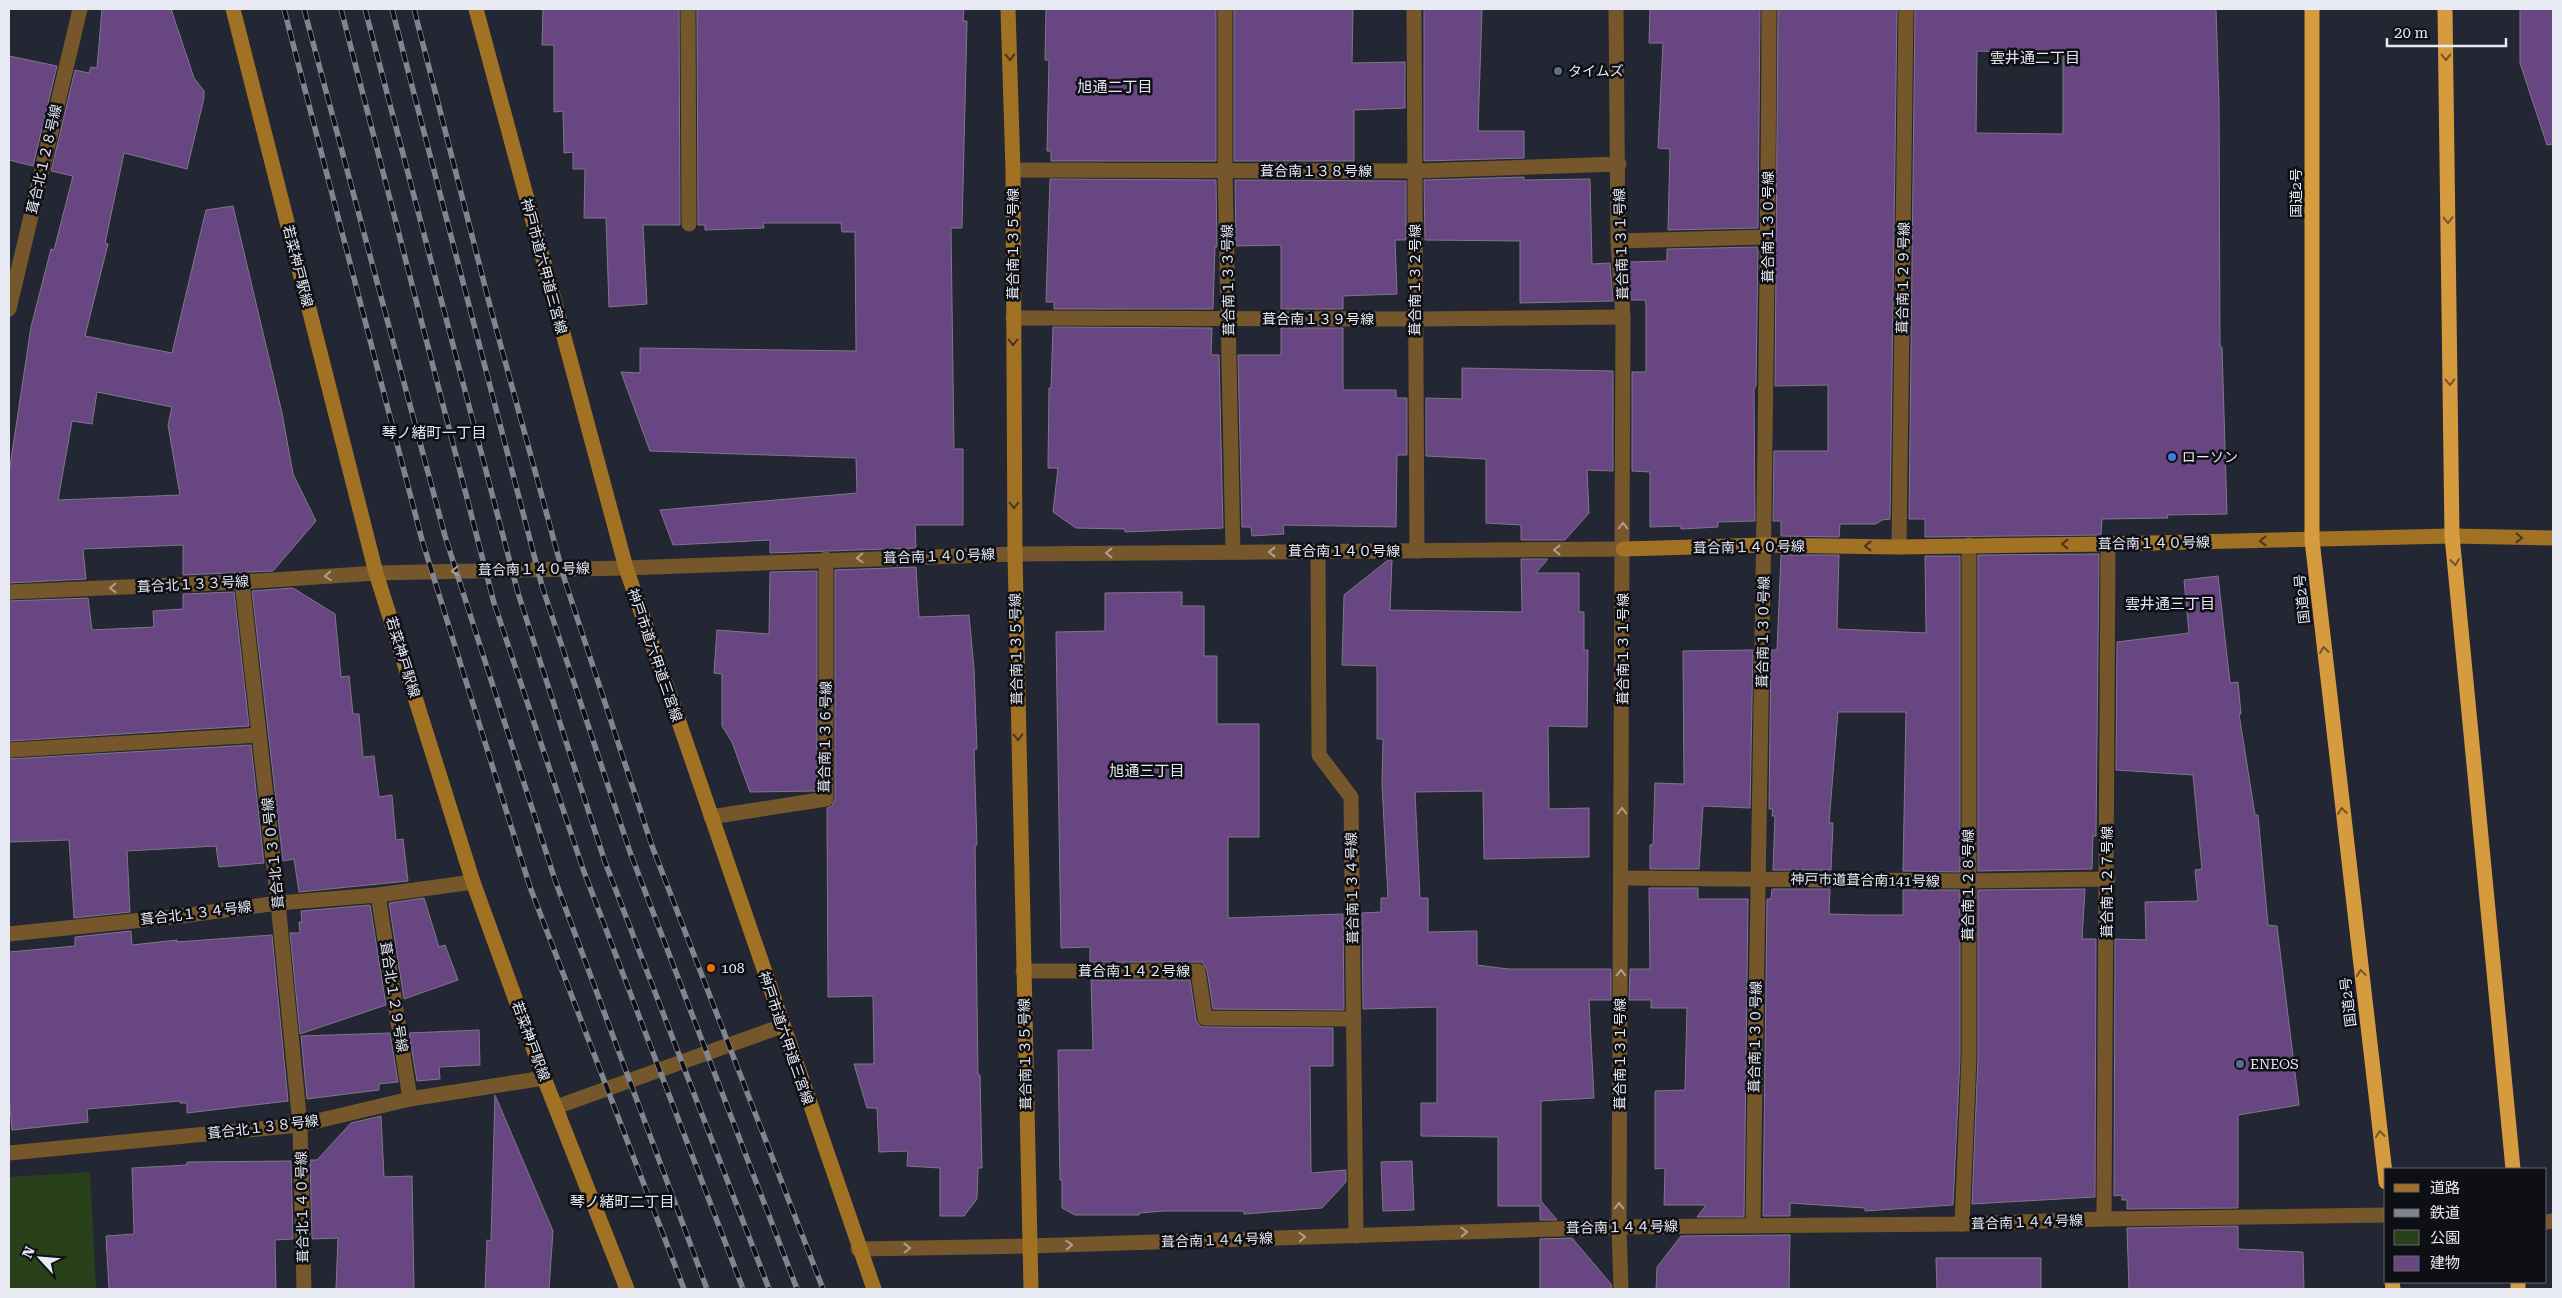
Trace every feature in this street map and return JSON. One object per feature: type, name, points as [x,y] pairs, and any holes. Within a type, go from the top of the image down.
[{"type":"highway","name":"国道2号","points":[[2312,9],[2312,540],[2384,1168]]},
{"type":"highway","points":[[2445,9],[2452,536],[2513,1168]]},
{"type":"street","name":"葺合北１２８号線","points":[[9,309],[80,9]]},
{"type":"street","name":"若菜神戸駅線","points":[[233,9],[376,573],[473,882],[544,1078],[627,1289]]},
{"type":"street","name":"神戸市道六甲道三宮線","points":[[476,9],[626,568],[858,1249],[874,1289]]},
{"type":"street","points":[[688,9],[689,224]]},
{"type":"street","name":"葺合南１３５号線","points":[[1008,9],[1012,170],[1014,554],[1031,1289]]},
{"type":"street","name":"葺合南１３３号線","points":[[1225,9],[1225,171],[1233,552]]},
{"type":"street","name":"葺合南１３２号線","points":[[1414,9],[1417,551]]},
{"type":"street","name":"葺合南１３１号線","points":[[1616,9],[1619,164],[1618,241],[1623,316],[1619,1226],[1621,1289]]},
{"type":"street","name":"葺合南１３０号線","points":[[1753,1226],[1757,878],[1765,545],[1769,9]]},
{"type":"street","name":"葺合南１２９号線","points":[[1899,547],[1906,9]]},
{"type":"street","name":"葺合南１３８号線","points":[[1012,170],[1415,171],[1619,164]]},
{"type":"street","points":[[1618,241],[1768,237]]},
{"type":"street","name":"葺合南１３９号線","points":[[1013,318],[1416,320],[1623,316]]},
{"type":"street","name":"葺合南１４０号線","points":[[376,573],[626,568],[826,559],[1014,554],[1623,549],[1765,545],[1899,547],[2452,536],[2553,538]]},
{"type":"street","name":"葺合南１２７号線","points":[[2104,1219],[2108,879],[2108,544]]},
{"type":"street","name":"葺合南１２８号線","points":[[1962,1224],[1969,1058],[1967,881],[1969,545]]},
{"type":"street","name":"葺合南１３４号線","points":[[1318,552],[1319,756],[1351,797],[1356,1236]]},
{"type":"street","name":"葺合南１３６号線","points":[[711,818],[826,799],[826,559]]},
{"type":"street","name":"葺合北１３３号線","points":[[9,592],[242,582],[376,573]]},
{"type":"street","name":"葺合北１３０号線","points":[[242,582],[278,903],[300,1125]]},
{"type":"street","points":[[9,750],[259,735]]},
{"type":"street","name":"神戸市道葺合南141号線","points":[[1621,878],[1967,881],[2108,879]]},
{"type":"street","name":"葺合北１３４号線","points":[[9,934],[181,916],[278,903],[378,895],[473,882]]},
{"type":"street","name":"葺合北１２９号線","points":[[378,895],[410,1099]]},
{"type":"street","name":"葺合南１４２号線","points":[[1023,971],[1198,971],[1205,1018],[1354,1019]]},
{"type":"street","points":[[556,1107],[782,1026]]},
{"type":"street","name":"葺合北１３８号線","points":[[9,1153],[300,1125],[410,1099],[544,1078]]},
{"type":"street","name":"葺合北１４０号線","points":[[300,1125],[304,1289]]},
{"type":"street","name":"葺合南１４４号線","points":[[858,1249],[1029,1246],[1619,1226],[1962,1224],[2104,1219],[2384,1215]]},
{"type":"green space","points":[[90,1172],[96,1289],[9,1289],[9,1177]]},
{"type":"building","points":[[102,9],[171,9],[194,78],[204,91],[204,98],[187,169],[124,153],[105,243],[108,244],[85,336],[172,353],[206,210],[233,206],[282,413],[293,474],[316,521],[273,571],[183,575],[183,545],[83,549],[86,579],[9,583],[9,473],[31,327],[51,249],[54,250],[73,176],[51,171],[75,70],[89,73],[91,67],[97,68]],"holes":[[[97,392],[172,407],[168,425],[180,495],[58,500],[72,421],[92,424]]]},
{"type":"building","points":[[543,9],[679,9],[680,225],[643,225],[647,304],[609,307],[606,218],[584,218],[585,169],[573,169],[573,152],[564,153],[563,111],[554,112],[554,45],[542,45]]},
{"type":"building","points":[[697,9],[964,9],[963,21],[967,21],[962,228],[951,228],[954,449],[963,449],[963,525],[915,525],[916,548],[770,553],[770,540],[673,545],[660,510],[857,493],[856,458],[650,451],[621,372],[640,373],[640,348],[856,351],[855,232],[842,232],[841,223],[763,223],[764,228],[705,230],[705,225],[698,225]]},
{"type":"building","points":[[1046,9],[1216,9],[1216,161],[1051,161],[1051,151],[1047,151],[1049,60],[1045,60]]},
{"type":"building","points":[[1234,9],[1353,9],[1352,63],[1405,62],[1405,108],[1354,110],[1354,161],[1234,161]]},
{"type":"building","points":[[1424,9],[1482,9],[1478,131],[1524,131],[1524,158],[1424,161]]},
{"type":"building","points":[[1650,9],[1760,9],[1758,228],[1668,230],[1670,149],[1658,148],[1663,43],[1649,43]]},
{"type":"building","points":[[1778,9],[1897,9],[1890,519],[1882,520],[1876,524],[1840,524],[1839,537],[1781,536],[1781,521],[1773,521],[1774,451],[1828,451],[1828,385],[1775,386]]},
{"type":"building","points":[[1915,9],[2216,9],[2219,102],[2220,347],[2222,347],[2227,514],[2167,515],[2168,518],[2102,519],[2101,535],[1925,537],[1925,519],[1909,519]],"holes":[[[1977,51],[2063,54],[2063,134],[1976,133]]]},
{"type":"building","points":[[2520,9],[2553,9],[2553,144],[2547,145],[2520,63]]},
{"type":"building","points":[[9,56],[57,66],[33,166],[9,160]]},
{"type":"building","points":[[1524,177],[1524,180],[1590,179],[1592,264],[1610,263],[1613,301],[1520,303],[1520,241],[1425,240],[1424,180]]},
{"type":"building","points":[[1050,179],[1216,180],[1217,247],[1215,247],[1213,309],[1054,309],[1054,302],[1046,302]]},
{"type":"building","points":[[1235,180],[1406,181],[1406,240],[1395,240],[1397,294],[1343,296],[1343,309],[1281,309],[1281,245],[1236,246]]},
{"type":"building","points":[[1758,247],[1756,386],[1754,389],[1755,521],[1718,522],[1718,527],[1681,529],[1681,526],[1650,527],[1650,472],[1632,471],[1632,372],[1646,372],[1646,305],[1645,300],[1631,300],[1629,262],[1667,261],[1667,249]]},
{"type":"building","points":[[1053,327],[1212,328],[1211,355],[1219,355],[1223,528],[1125,532],[1125,529],[1076,528],[1053,512],[1058,468],[1048,468],[1049,388],[1051,388]]},
{"type":"building","points":[[1281,328],[1343,328],[1343,390],[1396,390],[1396,398],[1407,398],[1407,455],[1397,455],[1396,527],[1283,525],[1284,534],[1252,536],[1251,527],[1242,527],[1238,355],[1281,355]]},
{"type":"building","points":[[1462,368],[1613,371],[1613,471],[1587,470],[1589,513],[1565,540],[1521,540],[1521,525],[1486,523],[1486,459],[1426,456],[1426,398],[1462,399]]},
{"type":"building","points":[[2099,554],[2096,836],[2093,836],[2092,869],[1978,871],[1978,555]]},
{"type":"building","points":[[1781,555],[1839,555],[1837,629],[1926,633],[1925,556],[1960,556],[1960,872],[1903,871],[1906,712],[1838,712],[1829,823],[1833,823],[1831,870],[1773,870],[1775,816],[1772,816],[1773,809],[1769,809],[1771,650],[1777,650]]},
{"type":"building","points":[[1521,559],[1548,559],[1536,573],[1579,573],[1579,612],[1584,612],[1584,650],[1588,650],[1587,727],[1548,726],[1549,809],[1589,808],[1589,857],[1484,859],[1483,791],[1415,792],[1420,898],[1428,898],[1428,932],[1477,931],[1477,965],[1508,969],[1611,969],[1611,1000],[1589,1000],[1594,1098],[1541,1101],[1541,1201],[1557,1220],[1540,1220],[1540,1206],[1498,1206],[1498,1137],[1421,1136],[1421,1103],[1437,1103],[1437,1007],[1363,1009],[1362,913],[1381,912],[1381,898],[1388,898],[1382,784],[1383,739],[1377,739],[1377,666],[1342,665],[1344,595],[1388,560],[1392,560],[1390,610],[1522,612]]},
{"type":"building","points":[[916,567],[919,617],[969,615],[974,669],[977,749],[974,749],[977,845],[975,845],[978,1075],[980,1075],[982,1168],[978,1168],[977,1199],[964,1216],[940,1216],[940,1168],[907,1166],[908,1151],[879,1152],[877,1108],[867,1108],[854,1064],[874,1064],[873,996],[828,997],[827,808],[832,806],[835,799],[835,570]]},
{"type":"building","points":[[817,571],[817,791],[750,792],[732,742],[722,726],[722,674],[714,673],[717,630],[769,634],[770,572]]},
{"type":"building","points":[[2218,576],[2230,683],[2238,682],[2241,714],[2239,714],[2255,815],[2258,815],[2268,925],[2277,926],[2299,1105],[2238,1115],[2238,1208],[2127,1209],[2127,1200],[2122,1200],[2122,1195],[2114,1196],[2115,939],[2146,940],[2145,902],[2198,901],[2195,870],[2202,869],[2193,775],[2116,770],[2117,642],[2189,633],[2184,580]]},
{"type":"building","points":[[293,588],[335,614],[341,677],[349,676],[353,714],[359,714],[363,757],[374,756],[379,797],[392,795],[396,840],[403,839],[408,881],[299,892],[294,859],[283,861],[252,591]]},
{"type":"building","points":[[234,592],[249,726],[9,741],[9,601],[88,598],[92,630],[154,627],[153,611],[183,609],[183,594]]},
{"type":"building","points":[[1182,592],[1182,606],[1204,606],[1204,656],[1217,656],[1217,724],[1259,724],[1259,837],[1228,837],[1228,918],[1343,914],[1344,1010],[1213,1009],[1207,970],[1202,962],[1090,962],[1090,947],[1061,948],[1056,632],[1105,631],[1105,593]]},
{"type":"building","points":[[1753,650],[1750,808],[1703,806],[1699,869],[1650,869],[1650,845],[1653,845],[1655,783],[1684,784],[1683,651]]},
{"type":"building","points":[[251,745],[264,863],[219,867],[216,846],[127,851],[130,912],[74,918],[69,840],[9,842],[9,759]]},
{"type":"building","points":[[1649,888],[1698,888],[1698,899],[1748,899],[1744,1217],[1697,1217],[1706,1205],[1664,1205],[1665,1168],[1655,1169],[1655,1091],[1685,1090],[1687,1008],[1651,1008],[1651,1000],[1629,1000],[1630,969],[1650,969]]},
{"type":"building","points":[[1772,889],[1830,889],[1829,914],[1869,915],[1903,915],[1903,890],[1960,890],[1960,1058],[1953,1205],[1865,1211],[1865,1208],[1790,1203],[1790,1216],[1763,1216],[1767,899],[1771,899]]},
{"type":"building","points":[[2085,889],[2082,939],[2096,939],[2095,1197],[1972,1204],[1978,1058],[1978,890]]},
{"type":"building","points":[[424,898],[439,947],[445,945],[458,980],[404,999],[389,903]]},
{"type":"building","points":[[370,905],[386,1005],[300,1034],[290,933],[300,933],[301,911]]},
{"type":"building","points":[[131,931],[132,945],[177,940],[177,942],[272,935],[288,1101],[187,1113],[187,1103],[180,1103],[180,1101],[87,1109],[88,1122],[12,1130],[9,1096],[9,952],[75,946],[75,937]]},
{"type":"building","points":[[1091,980],[1190,980],[1196,1020],[1200,1026],[1204,1027],[1333,1028],[1333,1066],[1310,1066],[1311,1173],[1346,1170],[1346,1182],[1322,1208],[1244,1214],[1244,1211],[1164,1211],[1139,1213],[1139,1215],[1075,1215],[1062,1208],[1058,1050],[1093,1050]]},
{"type":"building","points":[[479,1030],[480,1065],[439,1067],[440,1079],[417,1081],[409,1033]]},
{"type":"building","points":[[390,1033],[398,1082],[379,1084],[379,1090],[307,1099],[301,1036]]},
{"type":"building","points":[[495,1095],[553,1231],[549,1289],[485,1289],[487,1240],[491,1241]]},
{"type":"building","points":[[381,1116],[384,1177],[412,1176],[414,1289],[336,1289],[338,1238],[312,1239],[310,1160],[317,1160],[351,1123]]},
{"type":"building","points":[[291,1161],[293,1239],[275,1240],[276,1289],[109,1289],[106,1236],[134,1234],[132,1168],[187,1165],[187,1162]]},
{"type":"building","points":[[1412,1161],[1414,1210],[1383,1211],[1381,1162]]},
{"type":"building","points":[[2238,1226],[2238,1249],[2303,1252],[2304,1289],[2129,1289],[2127,1228]]},
{"type":"building","points":[[1790,1235],[1789,1289],[1656,1289],[1657,1267],[1681,1236]]},
{"type":"building","points":[[1572,1238],[1611,1284],[1612,1289],[1540,1289],[1540,1239]]},
{"type":"building","points":[[1936,1258],[2041,1258],[2041,1289],[1937,1289]]},
{"type":"railway","points":[[284,9],[422,540],[530,887],[684,1289]]},
{"type":"railway","points":[[304,9],[445,536],[555,880],[707,1289]]},
{"type":"railway","points":[[341,9],[494,603],[583,869],[743,1289]]},
{"type":"railway","points":[[365,9],[518,593],[605,862],[769,1289]]},
{"type":"railway","points":[[392,9],[542,586],[630,852],[797,1289]]},
{"type":"railway","points":[[414,9],[490,306],[565,581],[652,846],[823,1289]]},
{"type":"place","name":"タイムズ","points":[[1558,71]]},
{"type":"place","name":"ローソン","points":[[2172,457]]},
{"type":"place","name":"108","points":[[711,968]]},
{"type":"place","name":"ENEOS","points":[[2240,1064]]},
{"type":"district","name":"雲井通二丁目","points":[[2035,58]]},
{"type":"district","name":"旭通二丁目","points":[[1115,87]]},
{"type":"district","name":"琴ノ緒町一丁目","points":[[434,433]]},
{"type":"district","name":"雲井通三丁目","points":[[2170,604]]},
{"type":"district","name":"旭通三丁目","points":[[1147,771]]},
{"type":"district","name":"琴ノ緒町二丁目","points":[[622,1202]]}]
